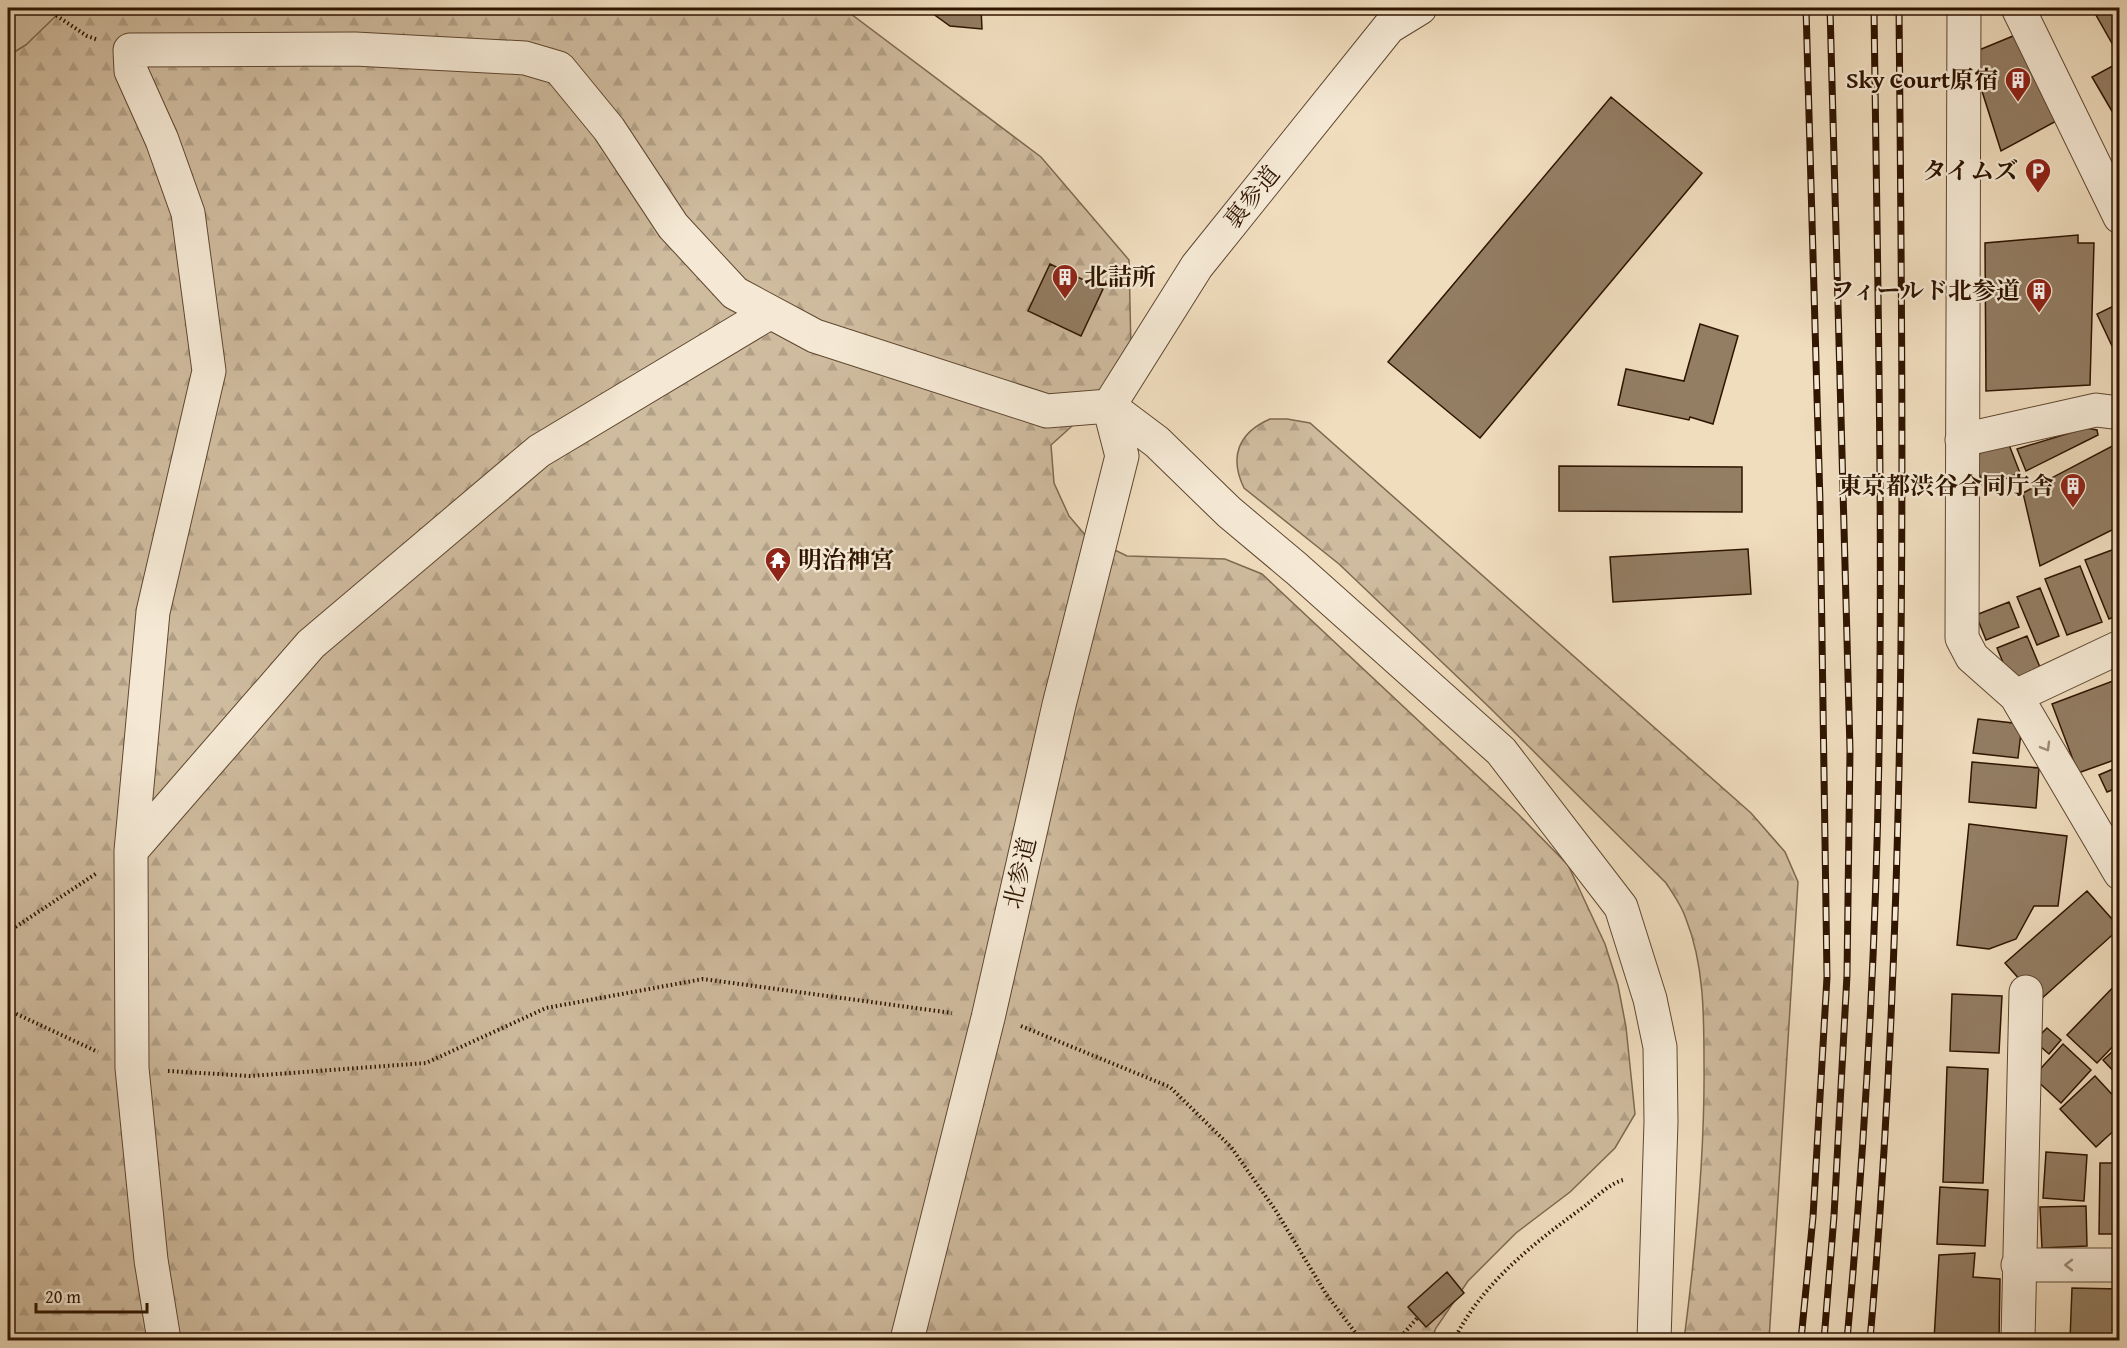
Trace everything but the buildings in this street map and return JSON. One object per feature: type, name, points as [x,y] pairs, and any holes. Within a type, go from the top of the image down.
[{"type":"street","name":"裏参道","points":[[1108,406],[1197,266],[1389,27],[1419,8]]},
{"type":"street","points":[[1964,8],[1962,638],[1972,657],[2016,696],[2120,873]]},
{"type":"street","points":[[2018,8],[2120,217]]},
{"type":"street","points":[[164,1341],[151,1260],[132,1068],[131,850],[153,612],[209,371],[188,213],[162,140],[131,71],[130,50],[355,49],[525,58],[559,68],[609,129],[673,226],[735,293],[814,336],[1047,411],[1108,406],[1157,442],[1228,512],[1297,569],[1501,751],[1621,908],[1650,999],[1660,1047],[1654,1341]]},
{"type":"street","points":[[131,850],[311,644],[539,451],[769,313]]},
{"type":"street","name":"北参道","points":[[907,1341],[988,1018],[1059,705],[1122,456],[1108,406]]},
{"type":"street","points":[[1962,440],[2096,410],[2120,413]]},
{"type":"street","points":[[2016,696],[2120,646]]},
{"type":"street","points":[[2018,1341],[2026,992]]},
{"type":"street","points":[[2018,1265],[2120,1265]]},
{"type":"path","points":[[45,8],[87,36],[130,50]]},
{"type":"path","points":[[8,932],[131,850]]},
{"type":"path","points":[[8,1010],[132,1068],[250,1076],[426,1063],[546,1008],[703,979],[988,1018],[1017,1024],[1170,1087],[1231,1147],[1276,1211],[1326,1294],[1361,1341]]},
{"type":"path","points":[[1454,1341],[1468,1313],[1508,1267],[1555,1227],[1618,1181],[1659,1169]]},
{"type":"path","points":[[1398,1341],[1418,1317]]},
{"type":"green space","points":[[8,8],[65,8],[26,45],[8,56]]},
{"type":"green space","name":"明治神宮","points":[[64,8],[843,8],[1041,157],[1129,260],[1131,350],[1093,407],[1051,445],[1054,483],[1069,516],[1086,536],[1127,556],[1225,559],[1262,574],[1518,814],[1568,865],[1605,944],[1618,985],[1626,1027],[1635,1114],[1615,1148],[1570,1192],[1516,1233],[1468,1281],[1436,1328],[1431,1340],[8,1340],[8,56],[26,45]]},
{"type":"green space","points":[[1270,419],[1310,423],[1751,813],[1785,852],[1798,882],[1769,1340],[1684,1340],[1701,1167],[1704,1045],[1700,972],[1692,936],[1680,905],[1666,883],[1488,706],[1339,564],[1244,488],[1237,466],[1239,447],[1250,431]]},
{"type":"railway","points":[[1801,1340],[1813,1217],[1827,977],[1820,502],[1806,8]]},
{"type":"railway","points":[[1824,1340],[1834,1216],[1847,975],[1850,750],[1830,8]]},
{"type":"railway","points":[[1847,1340],[1869,1046],[1879,752],[1880,473],[1874,8]]},
{"type":"railway","points":[[1870,1340],[1883,1174],[1892,1007],[1901,674],[1902,341],[1899,8]]},
{"type":"place","name":"Sky Court原宿","points":[[2018,103]]},
{"type":"place","name":"タイムズ","points":[[2038,194]]},
{"type":"place","name":"北詰所","points":[[1065,300]]},
{"type":"place","name":"フィールド北参道","points":[[2039,314]]},
{"type":"place","name":"東京都渋谷合同庁舎","points":[[2073,509]]},
{"type":"place","name":"明治神宮","points":[[778,583]]}]
